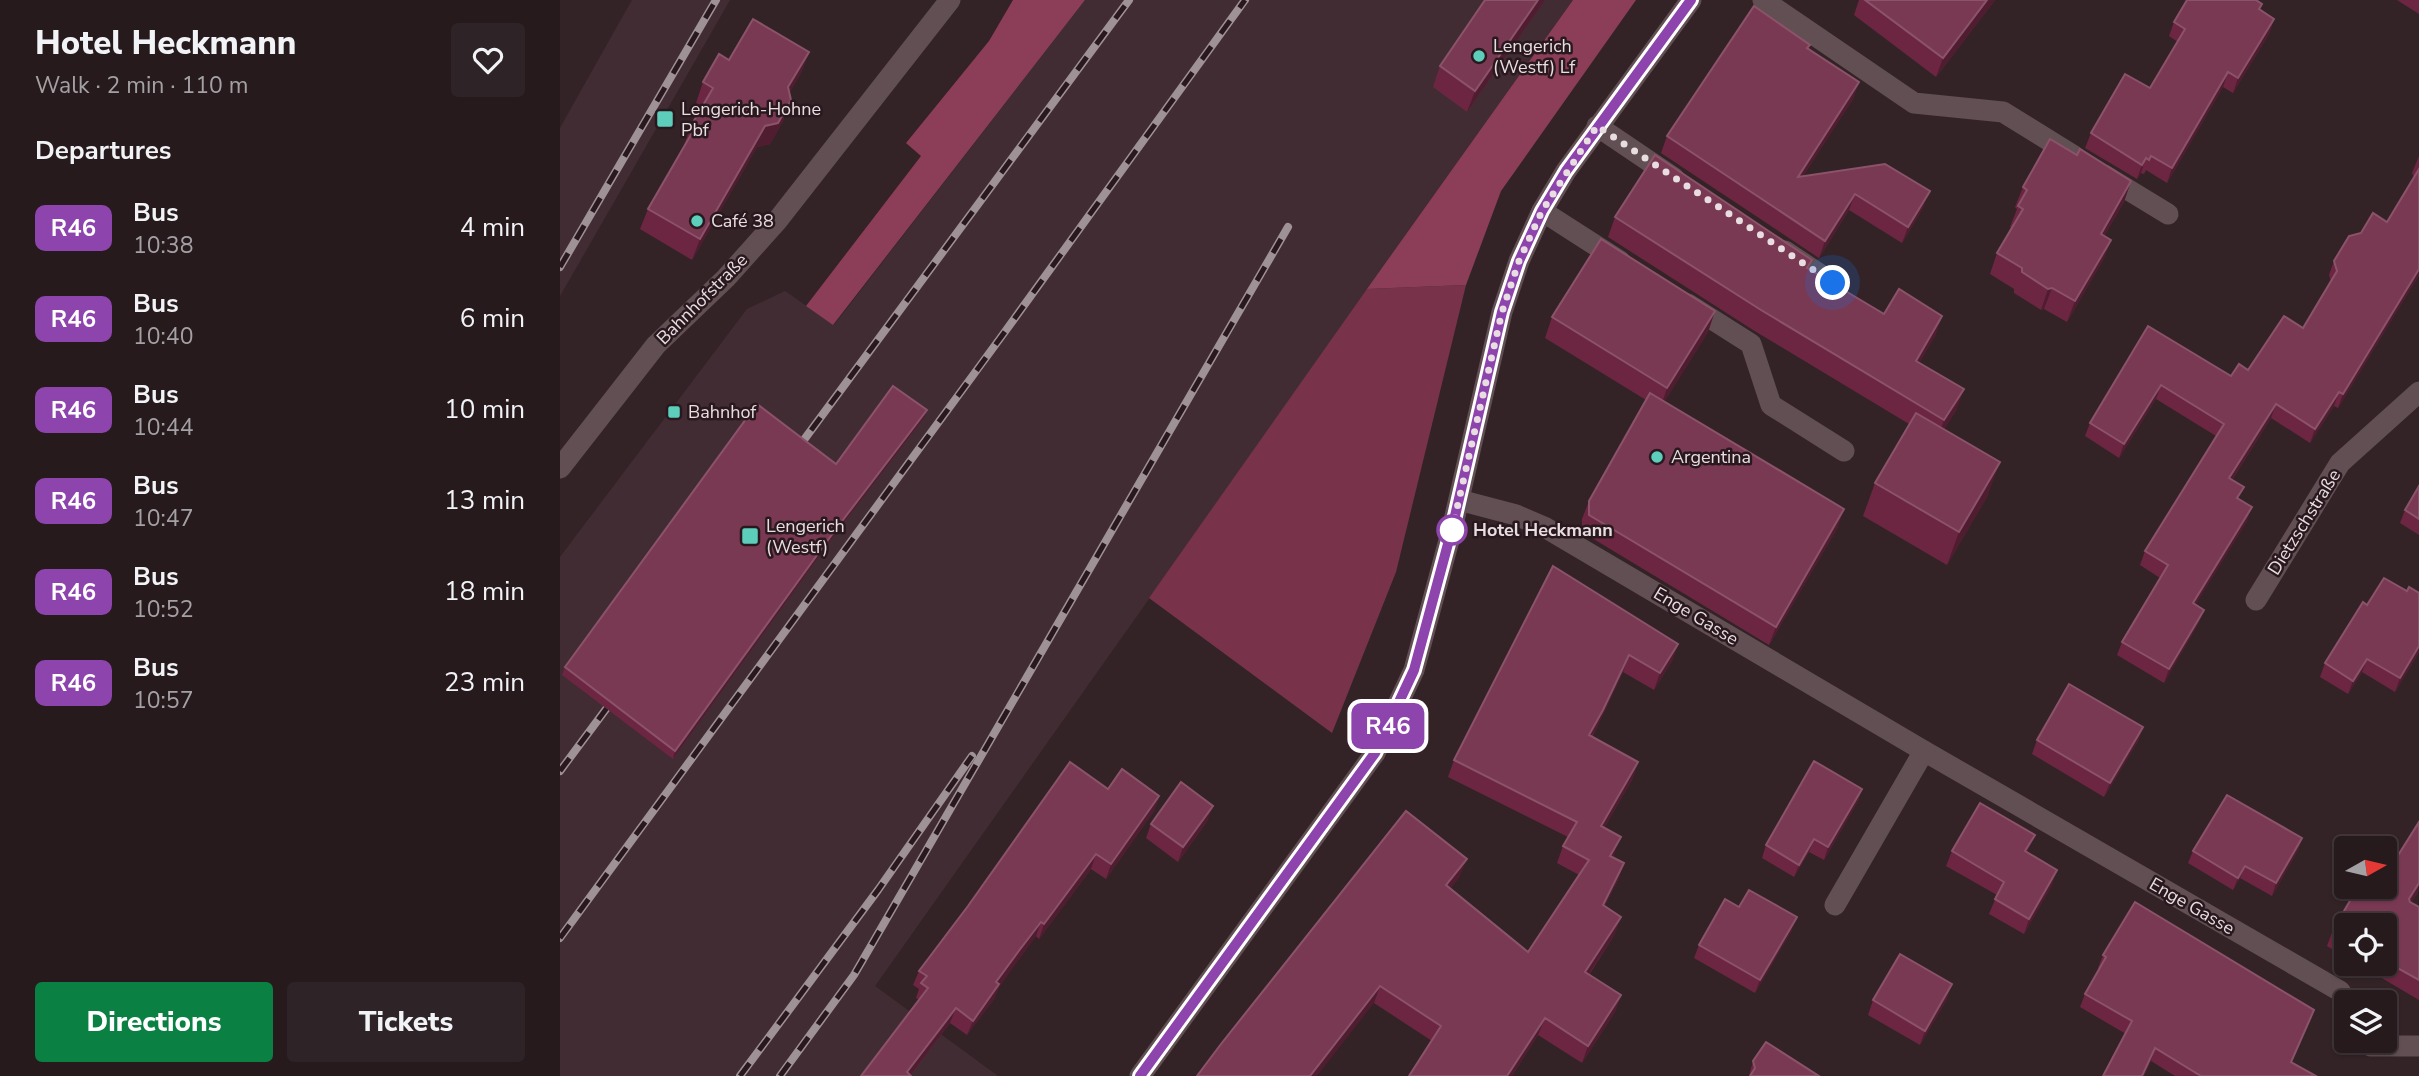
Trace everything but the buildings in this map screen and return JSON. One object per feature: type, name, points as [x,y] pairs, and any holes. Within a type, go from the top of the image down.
[{"type":"street","name":"Bahnhofstraße","points":[[560,468],[656,345],[726,278],[777,221],[950,0]]},
{"type":"street","points":[[1140,1076],[1375,753],[1414,670],[1459,500],[1502,312],[1519,261],[1542,211],[1597,126],[1691,0]]},
{"type":"street","points":[[1763,0],[1914,103],[2003,112],[2168,214]]},
{"type":"street","points":[[1597,126],[1693,190]]},
{"type":"street","points":[[1542,211],[1637,272]]},
{"type":"street","points":[[1770,241],[1833,283]]},
{"type":"street","points":[[1671,293],[1751,344],[1771,405],[1844,451]]},
{"type":"street","name":"Dietzschstraße","points":[[2256,600],[2340,463],[2419,392]]},
{"type":"street","name":"Enge Gasse","points":[[1459,500],[1516,515],[1546,528],[1924,751],[2338,990]]},
{"type":"street","points":[[1835,905],[1924,751]]},
{"type":"street","points":[[2397,1046],[2419,1046]]},
{"type":"shaded area","points":[[632,0],[730,0],[560,296],[560,128]]},
{"type":"shaded area","points":[[1013,0],[1085,0],[833,325],[806,306],[921,156],[906,143],[989,41]]},
{"type":"shaded area","points":[[1085,0],[1573,0],[875,986],[998,1076],[560,1076],[560,557],[747,309],[785,291],[834,325]]},
{"type":"shaded area","points":[[1573,0],[1636,0],[1501,191],[1466,285],[1367,289]]},
{"type":"shaded area","points":[[1466,285],[1396,572],[1332,733],[1149,598],[1367,289]]},
{"type":"railway","points":[[560,267],[716,0]]},
{"type":"railway","points":[[792,456],[1129,0]]},
{"type":"railway","points":[[560,938],[1245,0]]},
{"type":"railway","points":[[780,1076],[854,975],[1288,227]]},
{"type":"railway","points":[[560,771],[618,693]]},
{"type":"railway","points":[[740,1076],[878,890],[972,756]]},
{"type":"bus line","name":"R46","points":[[1140,1076],[1375,753],[1414,670],[1452,529],[1502,312],[1519,261],[1542,211],[1566,171],[1691,0]]},
{"type":"place","name":"Lengerich (Westf) Lf","points":[[1479,56]]},
{"type":"place","name":"Lengerich-Hohne Pbf","points":[[665,119]]},
{"type":"place","name":"Café 38","points":[[697,221]]},
{"type":"place","name":"Bahnhof","points":[[674,412]]},
{"type":"place","name":"Argentina","points":[[1657,457]]},
{"type":"place","name":"Hotel Heckmann","points":[[1452,530]]},
{"type":"place","name":"Lengerich (Westf)","points":[[750,536]]},
{"type":"route","points":[[1452,530],[1502,312],[1519,261],[1542,211],[1597,126],[1833,283]]}]
